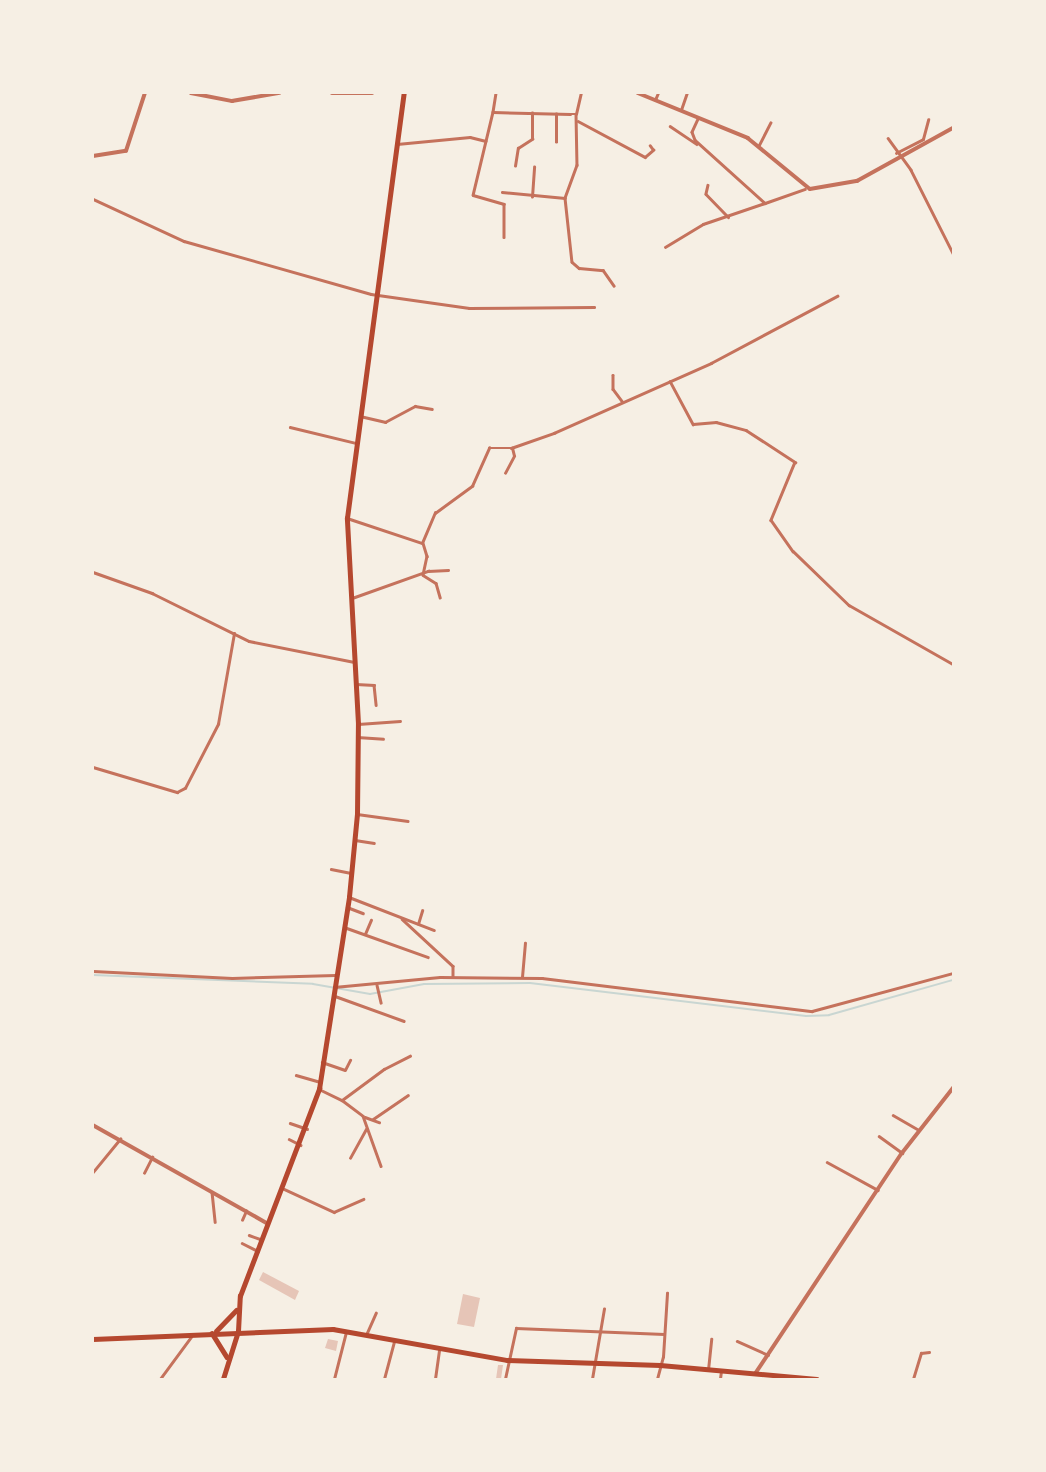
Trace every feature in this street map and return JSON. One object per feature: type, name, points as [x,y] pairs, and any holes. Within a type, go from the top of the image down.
[{"type":"main road","points":[[211,1332],[224,1326],[236,1309],[307,1129],[320,1082],[349,897],[357,814],[358,724],[347,517],[404,93]]},
{"type":"main road","points":[[223,1379],[227,1357],[238,1331],[236,1309]]},
{"type":"main road","points":[[93,1339],[238,1331],[346,1332],[507,1360],[660,1365],[816,1379]]},
{"type":"main road","points":[[211,1332],[227,1357]]},
{"type":"street","points":[[93,156],[126,151],[145,93]]},
{"type":"street","points":[[191,93],[232,101],[279,93]]},
{"type":"street","points":[[332,93],[372,93]]},
{"type":"street","points":[[496,93],[474,198],[504,204],[504,237]]},
{"type":"street","points":[[581,93],[576,114],[577,165],[565,198],[572,262],[581,268],[603,270],[614,286]]},
{"type":"street","points":[[638,93],[759,145],[805,189]]},
{"type":"street","points":[[655,100],[658,93]]},
{"type":"street","points":[[681,110],[687,93]]},
{"type":"street","points":[[493,112],[576,114]]},
{"type":"street","points":[[515,166],[518,148],[532,139],[532,113]]},
{"type":"street","points":[[556,114],[556,142]]},
{"type":"street","points":[[699,117],[692,136],[765,203]]},
{"type":"street","points":[[896,152],[923,139],[928,120]]},
{"type":"street","points":[[578,121],[645,157],[653,150],[650,146]]},
{"type":"street","points":[[759,145],[770,123]]},
{"type":"street","points":[[670,126],[706,150]]},
{"type":"street","points":[[665,247],[703,224],[805,189],[842,187],[902,160],[953,128]]},
{"type":"street","points":[[397,144],[470,137],[486,141]]},
{"type":"street","points":[[888,138],[953,253]]},
{"type":"street","points":[[532,197],[534,167]]},
{"type":"street","points":[[708,185],[706,194],[728,217]]},
{"type":"street","points":[[502,192],[532,197],[565,198]]},
{"type":"street","points":[[93,199],[184,241],[376,295],[469,308],[594,307]]},
{"type":"street","points":[[424,572],[427,552],[423,542],[435,513],[472,486],[489,448],[512,448],[670,381],[838,296]]},
{"type":"street","points":[[613,375],[613,389],[622,401]]},
{"type":"street","points":[[670,381],[693,424],[716,422],[747,430],[795,462],[771,520],[793,551],[849,605],[953,664]]},
{"type":"street","points":[[360,416],[385,422],[415,406],[432,409]]},
{"type":"street","points":[[289,427],[356,443]]},
{"type":"street","points":[[505,473],[514,456],[512,448]]},
{"type":"street","points":[[347,517],[423,542]]},
{"type":"street","points":[[352,598],[424,572],[448,570]]},
{"type":"street","points":[[93,572],[152,593],[234,633],[281,650],[354,662]]},
{"type":"street","points":[[424,572],[436,583],[440,597]]},
{"type":"street","points":[[93,767],[177,792],[185,788],[218,724],[234,633]]},
{"type":"street","points":[[356,684],[374,685],[376,705]]},
{"type":"street","points":[[358,724],[400,721]]},
{"type":"street","points":[[357,737],[383,738]]},
{"type":"street","points":[[357,814],[408,821]]},
{"type":"street","points":[[355,839],[374,844]]},
{"type":"street","points":[[331,869],[351,873]]},
{"type":"street","points":[[349,897],[434,930]]},
{"type":"street","points":[[347,907],[363,913]]},
{"type":"street","points":[[418,924],[422,911]]},
{"type":"street","points":[[399,916],[453,966],[453,977]]},
{"type":"street","points":[[365,934],[371,920]]},
{"type":"street","points":[[344,927],[428,957]]},
{"type":"street","points":[[522,977],[525,943]]},
{"type":"street","points":[[93,971],[232,978],[335,975]]},
{"type":"street","points":[[333,987],[453,977],[522,977],[804,1011],[953,973]]},
{"type":"street","points":[[377,985],[380,1003]]},
{"type":"street","points":[[332,995],[404,1021]]},
{"type":"street","points":[[342,1100],[410,1056]]},
{"type":"street","points":[[322,1062],[345,1070],[350,1060]]},
{"type":"street","points":[[296,1075],[320,1082]]},
{"type":"street","points":[[318,1089],[342,1100],[363,1116],[379,1122]]},
{"type":"street","points":[[755,1375],[902,1153],[952,1090]]},
{"type":"street","points":[[373,1119],[408,1095]]},
{"type":"street","points":[[893,1115],[919,1130]]},
{"type":"street","points":[[363,1116],[381,1166]]},
{"type":"street","points":[[290,1123],[307,1129]]},
{"type":"street","points":[[93,1125],[269,1224]]},
{"type":"street","points":[[350,1158],[366,1129]]},
{"type":"street","points":[[879,1136],[902,1153]]},
{"type":"street","points":[[93,1172],[120,1139]]},
{"type":"street","points":[[289,1139],[301,1145]]},
{"type":"street","points":[[144,1173],[152,1157]]},
{"type":"street","points":[[827,1162],[878,1190]]},
{"type":"street","points":[[284,1189],[334,1212],[363,1199]]},
{"type":"street","points":[[212,1192],[215,1222]]},
{"type":"street","points":[[242,1220],[246,1211]]},
{"type":"street","points":[[249,1235],[263,1240]]},
{"type":"street","points":[[242,1244],[258,1251]]},
{"type":"street","points":[[657,1379],[667,1293]]},
{"type":"street","points":[[592,1379],[604,1309]]},
{"type":"street","points":[[366,1335],[376,1313]]},
{"type":"street","points":[[505,1379],[516,1328],[664,1334]]},
{"type":"street","points":[[334,1379],[346,1332]]},
{"type":"street","points":[[160,1379],[193,1333]]},
{"type":"street","points":[[708,1370],[711,1339]]},
{"type":"street","points":[[384,1379],[394,1341]]},
{"type":"street","points":[[737,1341],[768,1355]]},
{"type":"street","points":[[435,1379],[439,1350]]},
{"type":"street","points":[[913,1379],[921,1353],[929,1352]]},
{"type":"street","points":[[720,1379],[721,1371]]},
{"type":"building","points":[[263,1272],[299,1291],[295,1300],[259,1280]]},
{"type":"building","points":[[463,1294],[480,1298],[474,1327],[457,1324]]},
{"type":"building","points":[[328,1339],[338,1341],[336,1351],[325,1348]]},
{"type":"building","points":[[498,1365],[503,1365],[501,1379],[496,1379]]},
{"type":"waterway","points":[[93,975],[313,984],[370,994],[424,984],[530,983],[806,1016],[829,1015],[953,980]]}]
